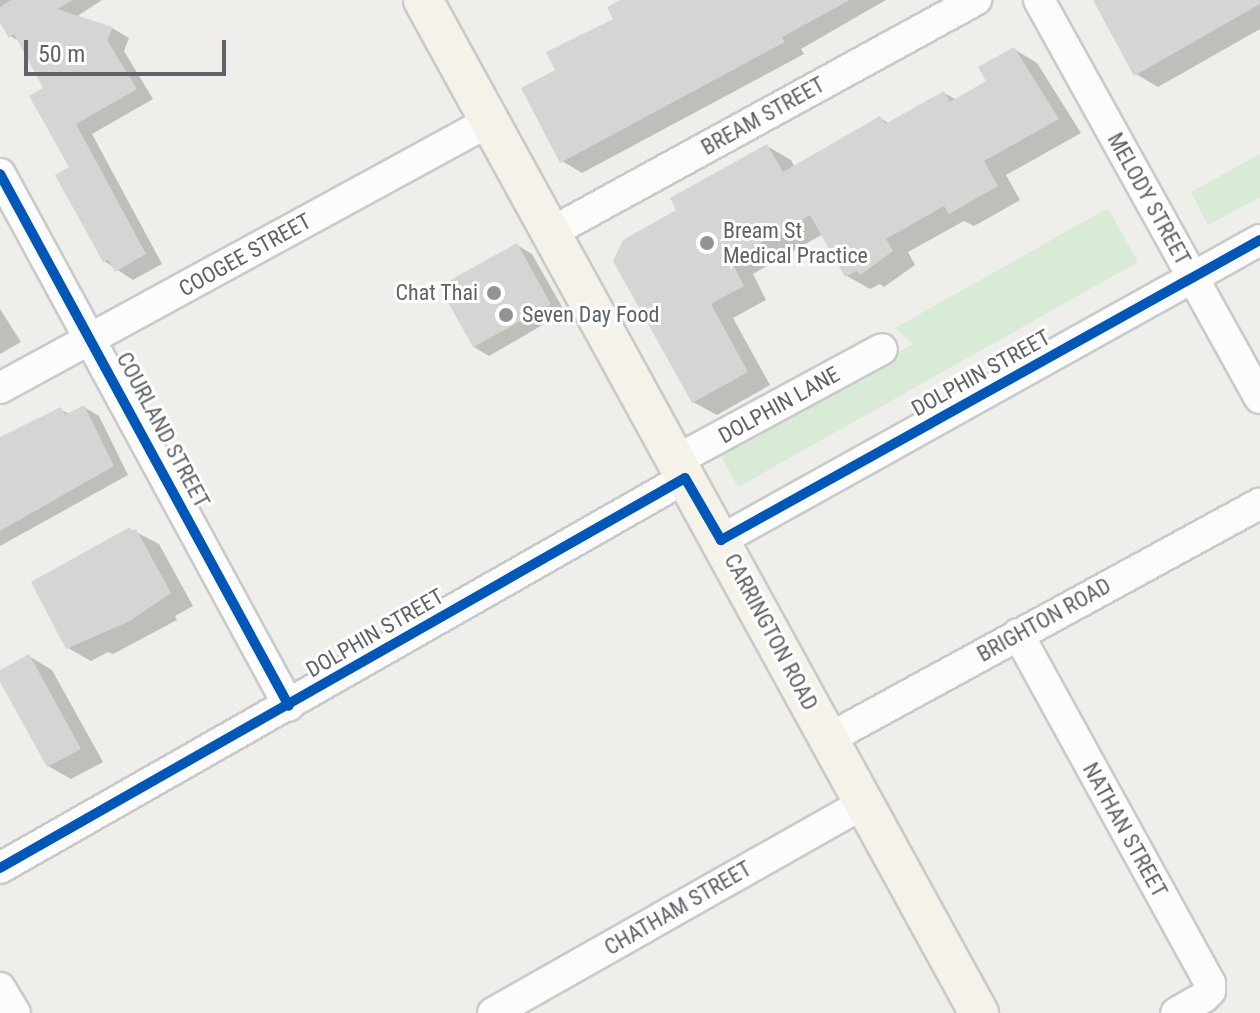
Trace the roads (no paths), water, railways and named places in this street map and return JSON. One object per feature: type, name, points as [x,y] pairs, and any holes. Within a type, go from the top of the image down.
[{"type":"main road","name":"CARRINGTON ROAD","points":[[423,0],[979,1013]]},
{"type":"street","name":"BREAM STREET","points":[[550,233],[976,0]]},
{"type":"street","name":"MELODY STREET","points":[[1039,0],[1260,398]]},
{"type":"street","name":"COOGEE STREET","points":[[0,388],[490,121]]},
{"type":"street","name":"COURLAND STREET","points":[[0,174],[289,706]]},
{"type":"street","name":"DOLPHIN STREET","points":[[721,540],[1260,240]]},
{"type":"street","name":"DOLPHIN LANE","points":[[680,470],[882,349]]},
{"type":"street","name":"DOLPHIN STREET","points":[[0,868],[289,706],[680,470]]},
{"type":"street","name":"BRIGHTON ROAD","points":[[828,739],[1260,503]]},
{"type":"street","name":"NATHAN STREET","points":[[1018,634],[1210,983],[1210,991],[1204,997],[1176,1013]]},
{"type":"street","name":"CHATHAM STREET","points":[[493,1013],[863,804]]},
{"type":"street","points":[[0,988],[15,1013]]},
{"type":"place","name":"Bream St Medical Practice","points":[[707,243]]},
{"type":"place","name":"Chat Thai","points":[[494,293]]},
{"type":"place","name":"Seven Day Food","points":[[506,315]]}]
